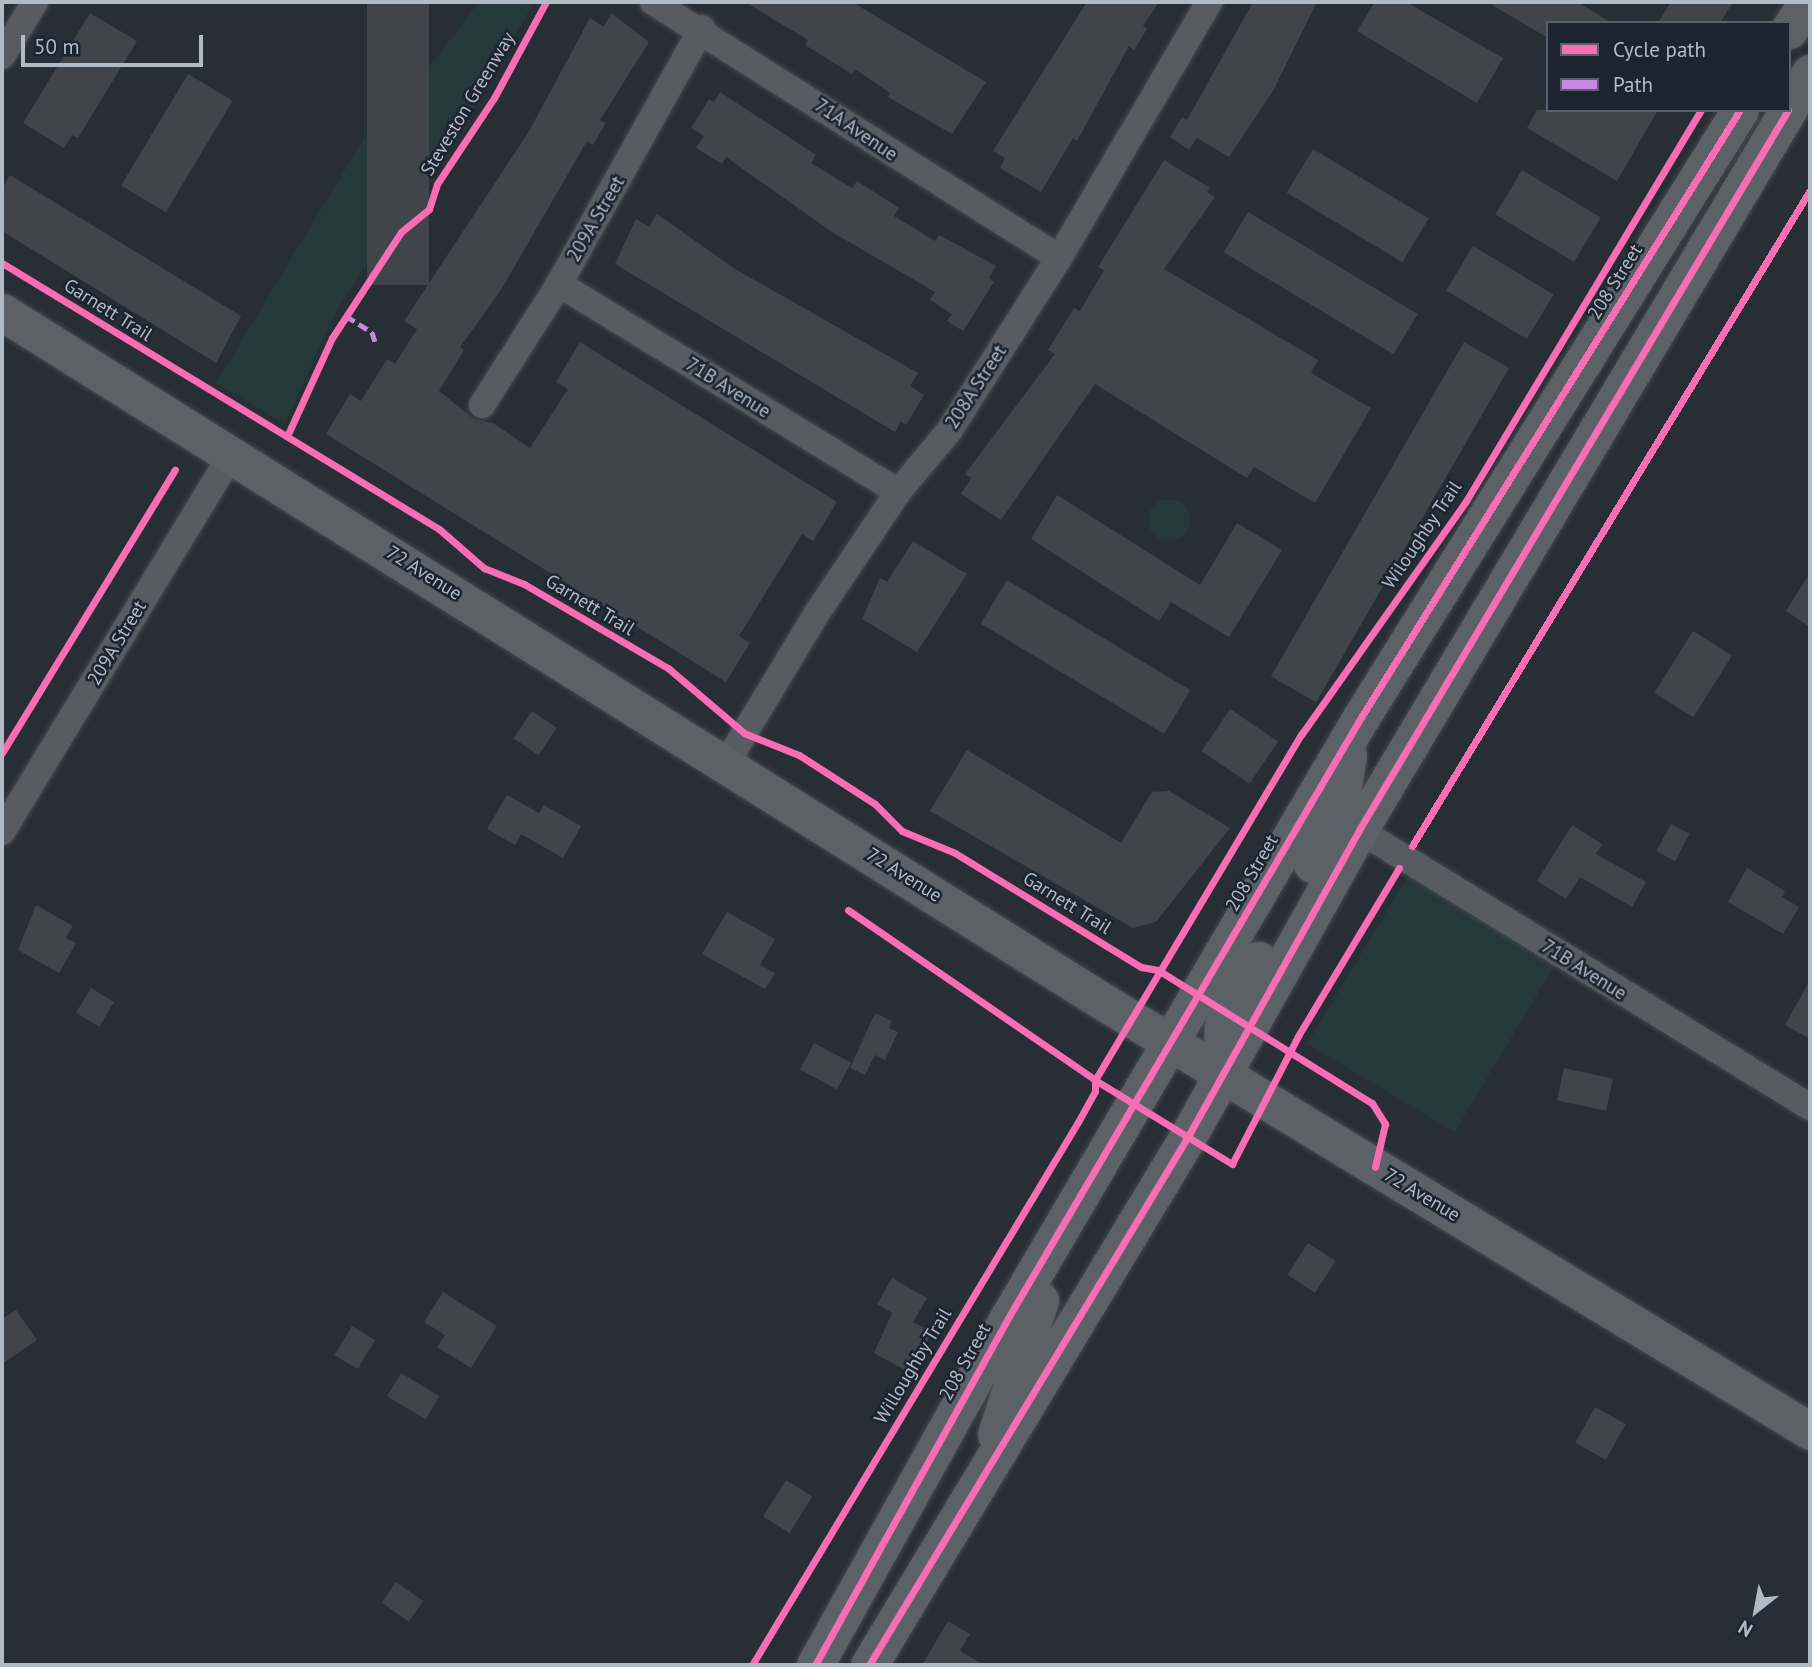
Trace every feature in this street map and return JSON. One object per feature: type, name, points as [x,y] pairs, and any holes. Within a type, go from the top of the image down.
[{"type":"main road","points":[[1791,27],[1807,2]]},
{"type":"main road","points":[[1791,104],[1810,73]]},
{"type":"main road","name":"208 Street","points":[[815,1665],[1008,1318],[1360,719],[1739,112]]},
{"type":"main road","points":[[869,1665],[1224,1076],[1359,830],[1786,112]]},
{"type":"main road","name":"72 Avenue","points":[[2,313],[726,762],[1224,1076],[1810,1431]]},
{"type":"main road","points":[[1224,1076],[1219,1047],[1223,1026],[1331,830],[1360,719]]},
{"type":"main road","points":[[985,1474],[1038,1305],[1151,1115],[1171,1042]]},
{"type":"street","points":[[2,56],[35,2]]},
{"type":"street","name":"71A Avenue","points":[[653,2],[702,28],[1059,258]]},
{"type":"street","name":"208A Street","points":[[726,762],[898,492],[949,431],[1059,258],[1209,2]]},
{"type":"street","name":"209A Street","points":[[482,405],[559,284],[702,28]]},
{"type":"street","name":"71B Avenue","points":[[559,284],[898,492]]},
{"type":"street","name":"209A Street","points":[[2,832],[9,803],[232,454]]},
{"type":"street","name":"71B Avenue","points":[[1359,830],[1810,1107]]},
{"type":"shaded area","points":[[479,2],[534,2],[419,203],[401,216],[337,309],[285,424],[216,383],[395,87],[411,91]]},
{"type":"shaded area","points":[[1169,499],[1184,505],[1190,520],[1184,535],[1169,541],[1154,535],[1148,520],[1154,505]]},
{"type":"shaded area","points":[[1409,874],[1556,963],[1454,1132],[1307,1044]]},
{"type":"building","points":[[367,2],[429,2],[429,285],[367,285]]},
{"type":"building","points":[[745,2],[852,2],[986,82],[952,134],[888,97],[890,93],[855,69],[852,74],[805,45],[808,40]]},
{"type":"building","points":[[1087,2],[1159,2],[1143,26],[1147,29],[1134,50],[1129,46],[1077,141],[1073,138],[1041,192],[1000,168],[1005,158],[993,151]]},
{"type":"building","points":[[1253,2],[1317,2],[1273,91],[1229,157],[1197,138],[1189,150],[1170,137],[1182,117],[1187,120]]},
{"type":"building","points":[[1375,2],[1406,2],[1503,58],[1477,103],[1357,31]]},
{"type":"building","points":[[1487,2],[1577,2],[1609,21],[1546,21],[1546,37]]},
{"type":"building","points":[[1671,2],[1733,2],[1721,21],[1659,21]]},
{"type":"building","points":[[90,13],[137,41],[78,138],[72,135],[64,148],[23,123]]},
{"type":"building","points":[[611,13],[649,42],[600,120],[606,123],[593,145],[587,141],[501,290],[460,347],[464,350],[439,391],[474,419],[493,423],[530,448],[568,389],[556,382],[580,342],[837,502],[813,541],[802,534],[739,636],[750,643],[726,682],[326,434],[350,394],[361,401],[387,359],[395,364],[417,329],[404,321],[528,133],[590,18],[604,27]]},
{"type":"building","points":[[188,74],[233,101],[166,212],[121,185]]},
{"type":"building","points":[[720,92],[816,155],[811,163],[852,188],[857,181],[899,208],[894,216],[935,241],[939,235],[996,266],[989,278],[994,282],[963,331],[947,321],[952,314],[930,300],[935,292],[832,232],[726,157],[722,164],[696,148],[704,136],[691,128],[709,99],[714,102]]},
{"type":"building","points":[[1537,110],[1657,112],[1617,181],[1527,128]]},
{"type":"building","points":[[1313,149],[1429,219],[1402,262],[1287,193]]},
{"type":"building","points":[[1164,160],[1210,188],[1207,192],[1215,197],[1164,269],[1318,360],[1311,373],[1371,408],[1315,503],[1254,467],[1247,478],[1095,384],[1001,520],[961,494],[971,478],[965,474],[1055,354],[1048,350],[1074,308],[1080,311],[1104,270],[1098,267]]},
{"type":"building","points":[[1522,170],[1601,217],[1574,262],[1495,215]]},
{"type":"building","points":[[10,175],[241,316],[216,363],[2,231],[2,189]]},
{"type":"building","points":[[1248,212],[1418,314],[1394,354],[1224,252]]},
{"type":"building","points":[[657,214],[735,269],[918,373],[910,386],[924,395],[906,425],[901,421],[895,432],[615,264],[636,219],[649,227]]},
{"type":"building","points":[[1473,246],[1554,294],[1527,339],[1446,291]]},
{"type":"building","points":[[1464,342],[1509,368],[1316,702],[1271,676]]},
{"type":"building","points":[[1057,495],[1200,585],[1237,523],[1282,550],[1229,637],[1171,602],[1159,621],[1031,539]]},
{"type":"building","points":[[913,541],[967,574],[917,652],[862,619],[880,578],[887,582]]},
{"type":"building","points":[[1810,573],[1810,627],[1786,611]]},
{"type":"building","points":[[1007,580],[1190,690],[1164,734],[981,624]]},
{"type":"building","points":[[1693,631],[1732,655],[1693,717],[1654,693]]},
{"type":"building","points":[[1230,709],[1278,741],[1250,784],[1201,751]]},
{"type":"building","points":[[532,711],[557,728],[538,755],[514,738]]},
{"type":"building","points":[[967,750],[1121,843],[1152,792],[1169,791],[1230,828],[1156,922],[1133,928],[930,811]]},
{"type":"building","points":[[507,795],[539,813],[544,805],[581,826],[563,858],[521,834],[515,845],[487,829]]},
{"type":"building","points":[[1671,824],[1690,834],[1675,861],[1656,851]]},
{"type":"building","points":[[1572,825],[1602,844],[1596,854],[1646,882],[1632,907],[1580,877],[1566,899],[1537,881]]},
{"type":"building","points":[[1747,868],[1785,891],[1782,897],[1799,907],[1783,934],[1728,902]]},
{"type":"building","points":[[36,905],[73,926],[66,938],[76,943],[59,973],[18,950]]},
{"type":"building","points":[[727,912],[775,939],[760,965],[775,973],[765,989],[702,954]]},
{"type":"building","points":[[1810,980],[1810,1039],[1785,1025]]},
{"type":"building","points":[[91,988],[114,1002],[99,1027],[76,1013]]},
{"type":"building","points":[[875,1013],[892,1021],[889,1028],[898,1032],[885,1060],[875,1055],[865,1075],[850,1068]]},
{"type":"building","points":[[814,1043],[851,1063],[837,1089],[800,1069]]},
{"type":"building","points":[[1564,1068],[1613,1078],[1606,1111],[1557,1100]]},
{"type":"building","points":[[1308,1243],[1336,1261],[1315,1293],[1287,1275]]},
{"type":"building","points":[[892,1278],[927,1298],[913,1322],[932,1332],[910,1373],[874,1353],[892,1313],[877,1304]]},
{"type":"building","points":[[443,1292],[497,1326],[471,1368],[437,1347],[445,1335],[424,1322]]},
{"type":"building","points":[[16,1310],[37,1340],[2,1364],[2,1319]]},
{"type":"building","points":[[352,1326],[375,1340],[358,1369],[334,1355]]},
{"type":"building","points":[[401,1373],[440,1396],[426,1419],[387,1396]]},
{"type":"building","points":[[1595,1407],[1626,1424],[1606,1460],[1575,1443]]},
{"type":"building","points":[[786,1480],[812,1496],[790,1533],[763,1516]]},
{"type":"building","points":[[396,1582],[423,1601],[409,1621],[382,1602]]},
{"type":"building","points":[[948,1621],[970,1634],[960,1651],[984,1665],[922,1665]]},
{"type":"marked path","points":[[346,316],[372,332],[375,342]]},
{"type":"cycle path","name":"Steveston Greenway","points":[[288,434],[332,338],[401,232],[429,209],[437,184],[494,98],[546,2]]},
{"type":"cycle path","name":"Wiloughby Trail","points":[[1095,1080],[1301,735],[1466,501],[1700,112]]},
{"type":"cycle path","points":[[815,1665],[1008,1318],[1360,719],[1739,112]]},
{"type":"cycle path","points":[[869,1665],[1187,1138],[1359,830],[1787,112]]},
{"type":"cycle path","points":[[1412,846],[1810,190]]},
{"type":"cycle path","name":"Garnett Trail","points":[[2,263],[439,529],[484,568],[524,584],[668,668],[744,733],[799,755],[875,804],[902,831],[955,853],[1141,967],[1158,970],[1372,1103],[1385,1124],[1375,1167]]},
{"type":"cycle path","points":[[2,753],[175,470]]},
{"type":"cycle path","points":[[848,910],[1095,1080],[1232,1164],[1298,1036],[1399,868]]},
{"type":"cycle path","name":"Willoughby Trail","points":[[752,1665],[1078,1122],[1095,1091],[1095,1080]]}]
